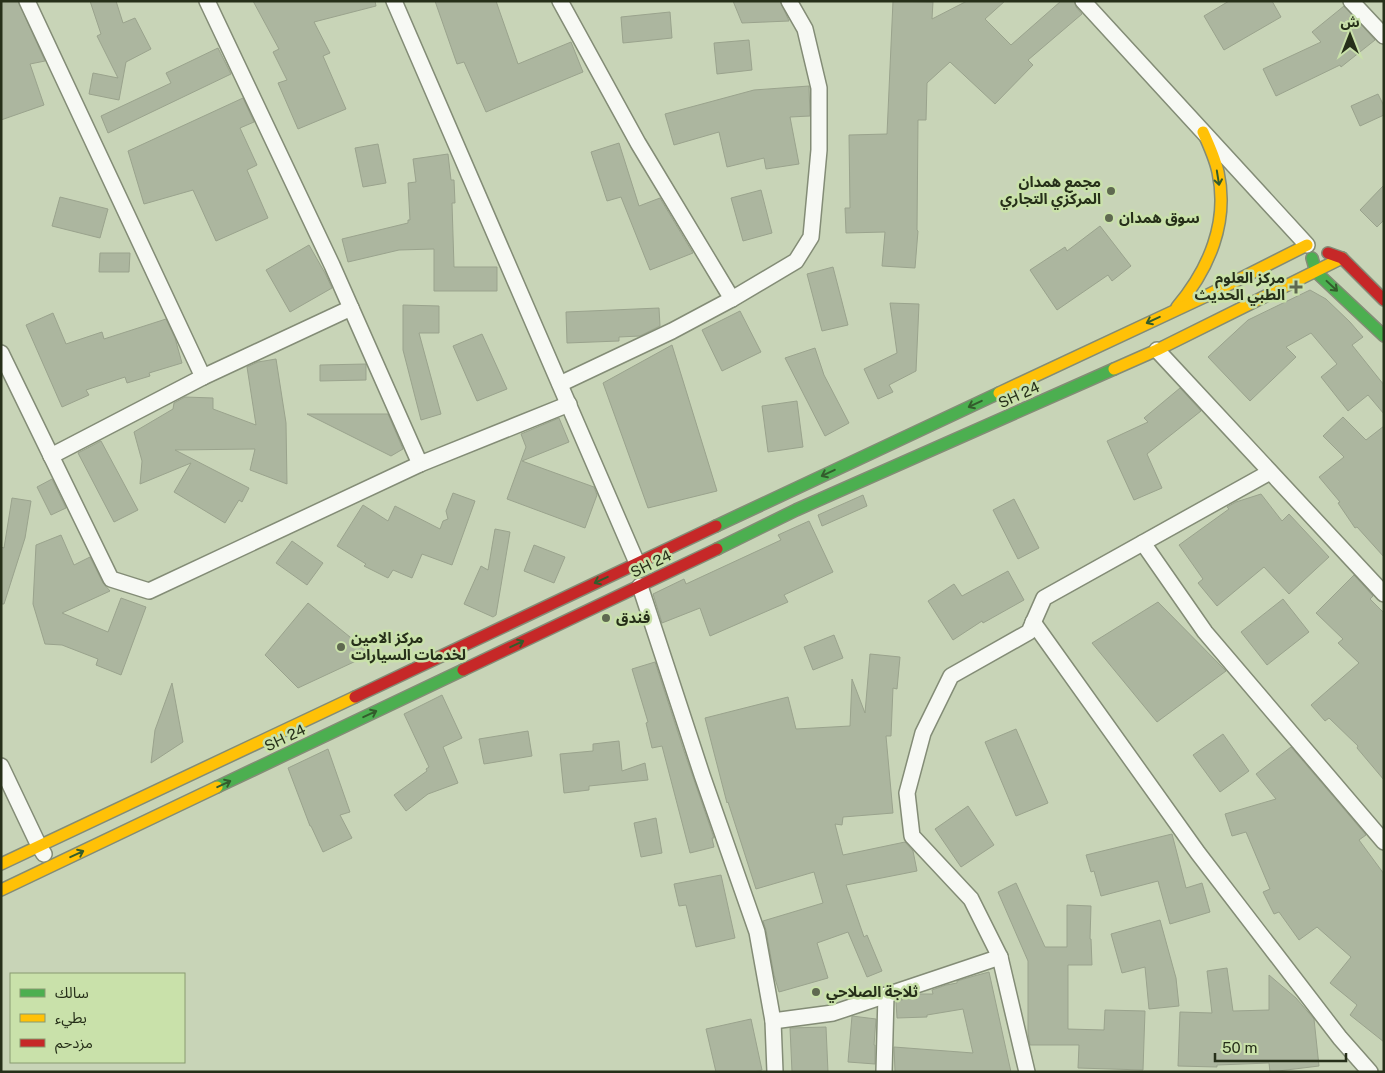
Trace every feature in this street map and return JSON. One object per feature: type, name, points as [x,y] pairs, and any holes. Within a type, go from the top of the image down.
[{"type":"street","points":[[27,1],[203,377]]},
{"type":"street","points":[[207,1],[332,265],[420,464]]},
{"type":"street","points":[[394,1],[637,563]]},
{"type":"street","points":[[560,1],[638,143],[732,298]]},
{"type":"street","points":[[560,384],[672,331],[796,261],[811,237],[819,150],[819,88],[805,29],[789,1]]},
{"type":"street","points":[[1083,1],[1307,245],[1316,272],[1384,336]]},
{"type":"street","points":[[1351,1],[1384,36]]},
{"type":"street","points":[[1173,311],[1188,295],[1210,258],[1220,216],[1221,195],[1218,173],[1212,152],[1203,132]]},
{"type":"street","points":[[1307,245],[1342,258],[1384,300]]},
{"type":"street","name":"SH 24","points":[[1,864],[1204,297],[1307,245]]},
{"type":"street","name":"SH 24","points":[[1,890],[796,510],[1157,350],[1342,258]]},
{"type":"street","points":[[51,456],[203,377],[351,308]]},
{"type":"street","points":[[1157,350],[1384,594]]},
{"type":"street","points":[[1,353],[111,579],[149,591],[420,464],[569,404]]},
{"type":"street","points":[[1027,1072],[1000,957],[971,899],[912,836],[907,793],[923,733],[951,676],[1029,632],[1044,598],[1270,472]]},
{"type":"street","points":[[1143,543],[1206,632],[1384,842]]},
{"type":"street","points":[[640,586],[702,775],[757,932],[773,1021],[776,1072]]},
{"type":"street","points":[[1033,622],[1198,853],[1340,1038],[1370,1072]]},
{"type":"street","points":[[1,766],[39,846],[51,866]]},
{"type":"street","points":[[773,1021],[833,1013],[1000,957]]},
{"type":"street","points":[[884,1072],[886,995]]},
{"type":"building","points":[[1,1],[18,1],[45,61],[30,64],[44,105],[1,120]]},
{"type":"building","points":[[90,1],[116,1],[123,23],[135,18],[151,49],[126,62],[119,100],[89,94],[93,73],[118,78],[97,36],[101,34]]},
{"type":"building","points":[[253,1],[375,1],[376,6],[314,22],[330,53],[323,56],[346,109],[298,129],[278,83],[287,80],[273,52],[279,49]]},
{"type":"building","points":[[435,1],[496,1],[518,64],[571,42],[583,72],[486,112],[464,62],[457,64]]},
{"type":"building","points":[[733,1],[780,1],[789,21],[742,23]]},
{"type":"building","points":[[893,1],[933,2],[932,19],[967,1],[1005,1],[985,19],[1011,45],[1061,1],[1074,1],[1082,14],[1028,60],[1033,65],[995,104],[950,62],[927,83],[926,120],[918,120],[918,231],[915,268],[882,266],[885,232],[846,233],[845,208],[850,208],[849,135],[887,134]]},
{"type":"building","points":[[1229,1],[1272,1],[1281,17],[1224,50],[1204,16]]},
{"type":"building","points":[[1344,6],[1375,40],[1341,67],[1340,65],[1276,96],[1263,69],[1321,42],[1312,32]]},
{"type":"building","points":[[670,12],[672,38],[623,43],[621,17]]},
{"type":"building","points":[[749,40],[752,70],[717,74],[714,43]]},
{"type":"building","points":[[218,48],[231,74],[108,133],[101,116],[171,83],[166,73]]},
{"type":"building","points":[[809,86],[810,116],[790,117],[799,164],[766,169],[764,158],[727,167],[719,132],[674,145],[665,114],[754,90]]},
{"type":"building","points":[[1378,94],[1384,106],[1384,115],[1360,126],[1351,106]]},
{"type":"building","points":[[243,98],[254,122],[240,128],[257,165],[247,170],[268,218],[216,241],[193,190],[144,204],[128,151]]},
{"type":"building","points":[[619,143],[639,206],[660,198],[693,253],[650,270],[621,197],[607,201],[591,152]]},
{"type":"building","points":[[378,144],[386,183],[363,187],[355,148]]},
{"type":"building","points":[[448,154],[451,180],[454,180],[455,203],[452,203],[454,267],[497,267],[497,291],[434,291],[434,249],[399,250],[348,262],[342,239],[408,223],[408,220],[410,220],[408,183],[416,182],[413,159]]},
{"type":"building","points":[[1384,185],[1384,220],[1377,227],[1360,210]]},
{"type":"building","points":[[761,190],[772,233],[743,241],[731,198]]},
{"type":"building","points":[[60,197],[108,209],[100,238],[52,226]]},
{"type":"building","points":[[1100,226],[1131,266],[1112,281],[1108,275],[1057,310],[1030,270],[1065,247],[1067,251]]},
{"type":"building","points":[[309,245],[332,288],[290,312],[266,270]]},
{"type":"building","points":[[100,253],[130,253],[129,272],[99,272]]},
{"type":"building","points":[[833,267],[848,325],[822,331],[807,274]]},
{"type":"building","points":[[1310,290],[1326,299],[1363,337],[1352,345],[1384,385],[1384,414],[1368,395],[1348,411],[1321,377],[1337,364],[1311,333],[1286,347],[1296,357],[1250,401],[1208,357],[1248,320]]},
{"type":"building","points":[[890,303],[919,304],[916,371],[889,385],[893,392],[878,399],[864,369],[897,353]]},
{"type":"building","points":[[403,305],[439,306],[439,333],[419,333],[441,414],[421,420],[403,350]]},
{"type":"building","points":[[659,308],[660,326],[640,336],[619,337],[619,341],[567,343],[566,312]]},
{"type":"building","points":[[740,311],[761,352],[722,371],[702,330]]},
{"type":"building","points":[[53,313],[66,344],[102,332],[104,339],[166,319],[175,338],[182,363],[149,373],[150,376],[127,383],[125,377],[86,390],[89,395],[62,407],[26,325]]},
{"type":"building","points":[[482,334],[507,389],[477,401],[453,346]]},
{"type":"building","points":[[672,345],[717,491],[648,508],[603,383]]},
{"type":"building","points":[[815,348],[824,375],[849,423],[825,436],[785,358]]},
{"type":"building","points":[[276,359],[286,423],[287,484],[250,470],[255,449],[175,450],[249,488],[242,502],[239,500],[225,523],[174,492],[191,463],[140,484],[142,461],[134,432],[173,409],[174,403],[185,397],[213,398],[213,409],[256,425],[247,367],[258,362]]},
{"type":"building","points":[[366,364],[366,380],[320,381],[320,365]]},
{"type":"building","points":[[1180,388],[1201,411],[1147,454],[1162,488],[1134,500],[1107,441],[1148,422],[1144,418]]},
{"type":"building","points":[[797,401],[803,447],[768,452],[762,406]]},
{"type":"building","points":[[307,414],[388,414],[403,449],[391,456]]},
{"type":"building","points":[[1343,417],[1366,440],[1384,426],[1384,557],[1357,527],[1355,528],[1338,503],[1340,502],[1319,477],[1344,457],[1323,436]]},
{"type":"building","points":[[559,418],[569,442],[522,461],[594,487],[597,495],[585,528],[507,499],[526,447],[521,434]]},
{"type":"building","points":[[101,441],[138,510],[114,522],[78,453]]},
{"type":"building","points":[[52,479],[66,508],[51,515],[37,487]]},
{"type":"building","points":[[453,493],[475,501],[452,565],[422,554],[412,578],[393,570],[388,578],[364,566],[366,564],[337,546],[363,505],[388,521],[395,506],[440,529],[443,521],[448,519],[446,511]]},
{"type":"building","points":[[1261,494],[1282,521],[1289,514],[1329,557],[1289,594],[1264,567],[1217,606],[1198,583],[1203,579],[1179,545],[1229,509],[1227,507]]},
{"type":"building","points":[[863,495],[867,506],[822,526],[818,515]]},
{"type":"building","points":[[12,498],[31,501],[25,538],[4,604],[1,604],[1,547],[4,548]]},
{"type":"building","points":[[1014,499],[1039,548],[1018,559],[993,510]]},
{"type":"building","points":[[809,521],[833,572],[784,595],[788,602],[710,636],[700,608],[662,623],[653,594],[684,579],[686,584],[781,540],[778,535]]},
{"type":"building","points":[[495,529],[510,532],[496,615],[493,617],[464,604],[481,566],[488,570]]},
{"type":"building","points":[[61,535],[74,565],[90,557],[103,583],[110,591],[62,613],[108,632],[121,598],[146,607],[121,675],[96,665],[98,659],[62,645],[45,644],[33,604],[36,545]]},
{"type":"building","points":[[292,541],[323,563],[307,585],[276,563]]},
{"type":"building","points":[[534,545],[565,557],[554,583],[524,571]]},
{"type":"building","points":[[1008,571],[1024,600],[983,623],[982,621],[953,640],[928,601],[954,584],[962,596]]},
{"type":"building","points":[[1354,575],[1373,596],[1370,599],[1384,613],[1384,780],[1357,748],[1358,746],[1329,718],[1325,721],[1311,705],[1359,663],[1338,643],[1343,639],[1316,613]]},
{"type":"building","points":[[1283,599],[1309,632],[1267,665],[1241,632]]},
{"type":"building","points":[[1158,602],[1226,671],[1157,722],[1092,643]]},
{"type":"building","points":[[308,603],[371,654],[298,688],[265,655]]},
{"type":"building","points":[[834,635],[843,658],[813,670],[804,647]]},
{"type":"building","points":[[870,654],[900,657],[897,689],[893,688],[891,736],[886,736],[893,813],[843,817],[842,825],[835,824],[843,855],[905,842],[913,851],[917,871],[846,885],[864,937],[867,935],[882,971],[867,977],[848,932],[817,943],[828,978],[779,992],[763,921],[823,903],[814,872],[756,889],[727,803],[705,718],[788,697],[796,729],[850,726],[852,679],[865,713]]},
{"type":"building","points":[[655,662],[714,838],[712,838],[714,847],[690,853],[662,746],[652,748],[646,723],[648,722],[632,669]]},
{"type":"building","points":[[172,683],[183,742],[151,763],[155,730]]},
{"type":"building","points":[[442,695],[462,738],[443,747],[458,783],[428,794],[406,811],[394,795],[427,771],[426,769],[429,767],[404,714]]},
{"type":"building","points":[[1016,729],[1048,803],[1016,816],[985,742]]},
{"type":"building","points":[[528,731],[532,756],[484,764],[479,739]]},
{"type":"building","points":[[1223,734],[1249,771],[1220,792],[1193,755]]},
{"type":"building","points":[[619,741],[622,771],[645,763],[648,780],[589,786],[589,790],[564,793],[560,754],[593,751],[593,744]]},
{"type":"building","points":[[1291,747],[1366,835],[1359,840],[1384,874],[1384,1042],[1350,1015],[1357,1005],[1330,983],[1351,957],[1317,927],[1299,940],[1279,912],[1274,914],[1263,892],[1270,889],[1246,832],[1232,836],[1225,814],[1276,799],[1256,774]]},
{"type":"building","points":[[328,749],[350,812],[340,815],[352,838],[323,852],[310,826],[288,768]]},
{"type":"building","points":[[968,806],[994,845],[961,867],[935,829]]},
{"type":"building","points":[[656,818],[662,853],[641,857],[634,823]]},
{"type":"building","points":[[1172,834],[1186,888],[1202,883],[1210,912],[1170,924],[1158,881],[1101,896],[1094,871],[1091,872],[1086,855]]},
{"type":"building","points":[[721,875],[735,938],[696,947],[686,905],[679,906],[674,884]]},
{"type":"building","points":[[1016,883],[1045,947],[1067,947],[1067,905],[1091,906],[1090,939],[1092,965],[1068,965],[1068,1029],[1104,1030],[1105,1010],[1145,1011],[1143,1070],[1078,1068],[1079,1045],[1030,1045],[1028,1033],[1028,961],[998,892]]},
{"type":"building","points":[[1160,920],[1176,978],[1179,1006],[1149,1009],[1145,967],[1122,973],[1111,934]]},
{"type":"building","points":[[1227,968],[1233,1011],[1269,1010],[1269,975],[1296,998],[1314,1019],[1319,1066],[1270,1072],[1269,1063],[1217,1065],[1217,1067],[1178,1066],[1180,1012],[1212,1013],[1207,971]]},
{"type":"building","points":[[989,972],[1011,1072],[895,1072],[894,1047],[973,1053],[963,1009],[927,1015],[927,1017],[897,1018],[896,1002],[919,994],[933,994],[932,990]]},
{"type":"building","points":[[852,1016],[876,1019],[875,1064],[848,1062]]},
{"type":"building","points":[[751,1019],[762,1070],[754,1072],[716,1072],[706,1029]]},
{"type":"building","points":[[826,1027],[828,1072],[792,1072],[790,1028]]},
{"type":"traffic: fast","points":[[1312,258],[1316,272],[1384,336]]},
{"type":"traffic: fast","points":[[717,549],[796,510],[1114,369]]},
{"type":"traffic: fast","points":[[716,526],[999,393]]},
{"type":"traffic: fast","points":[[217,787],[463,670]]},
{"type":"traffic: slow","points":[[1177,307],[1207,261],[1214,244],[1221,209],[1218,172],[1214,157],[1203,132]]},
{"type":"traffic: slow","points":[[999,393],[1204,297],[1307,245]]},
{"type":"traffic: slow","points":[[1114,369],[1157,350],[1342,258]]},
{"type":"traffic: slow","points":[[1,864],[355,697]]},
{"type":"traffic: slow","points":[[1,890],[217,787]]},
{"type":"traffic: jam","points":[[1328,253],[1342,258],[1384,300]]},
{"type":"traffic: jam","points":[[355,697],[716,526]]},
{"type":"traffic: jam","points":[[463,670],[717,549]]},
{"type":"place","name":"مجمع همدان المركزي التجاري","points":[[1111,191]]},
{"type":"place","name":"سوق همدان","points":[[1109,218]]},
{"type":"place","name":"مركز العلوم الطبي الحديث","points":[[1296,287]]},
{"type":"place","name":"فندق","points":[[606,618]]},
{"type":"place","name":"مركز الامين لخدمات السيارات","points":[[341,647]]},
{"type":"place","name":"ثلاجة الصلاحي","points":[[816,992]]}]
